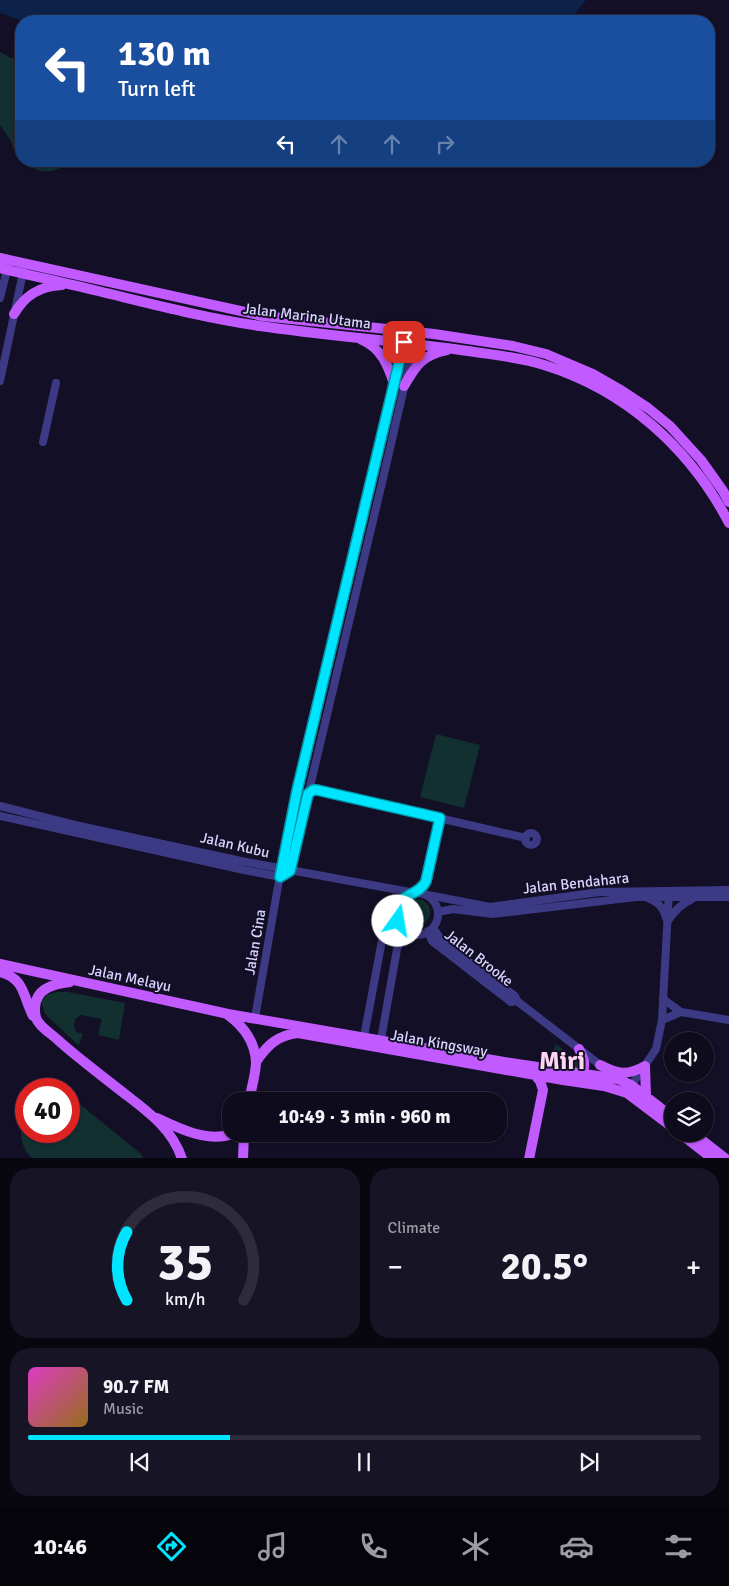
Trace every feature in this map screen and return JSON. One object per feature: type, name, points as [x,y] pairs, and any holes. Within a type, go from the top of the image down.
[{"type":"main road","name":"Jalan Marina Utama","points":[[4,264],[262,316],[411,332],[528,349],[562,360],[593,374],[619,389],[648,408],[670,426],[702,460],[729,502]]},
{"type":"main road","name":"Jalan Marina Utama","points":[[24,269],[73,285],[200,315],[260,326],[410,343],[543,364],[588,382],[642,415],[693,466],[714,496],[729,523]]},
{"type":"main road","points":[[14,314],[20,303],[35,291],[53,285],[73,285]]},
{"type":"main road","points":[[359,338],[369,343],[382,356],[399,385],[423,360],[439,352],[453,349]]},
{"type":"main road","name":"Jalan Melayu","points":[[0,964],[228,1014],[255,1018]]},
{"type":"main road","points":[[0,972],[12,976],[19,982],[26,995],[30,1009],[38,1022],[68,1049],[152,1115],[168,1133],[182,1157]]},
{"type":"main road","points":[[38,1022],[35,1007],[36,998],[42,991],[49,986],[59,983],[77,982]]},
{"type":"main road","points":[[228,1014],[245,1030],[252,1047],[256,1062],[251,1092]]},
{"type":"main road","name":"Jalan Kingsway","points":[[255,1018],[534,1075],[629,1089]]},
{"type":"main road","name":"Jalan Kingsway","points":[[256,1062],[271,1042],[291,1034],[298,1033],[363,1041]]},
{"type":"main road","name":"Jalan Kingsway","points":[[380,1044],[618,1079]]},
{"type":"main road","points":[[579,1049],[584,1064],[583,1071],[580,1074]]},
{"type":"main road","points":[[600,1065],[624,1074],[635,1072],[645,1066],[646,1097]]},
{"type":"main road","points":[[533,1158],[543,1090],[540,1080],[534,1075]]},
{"type":"main road","points":[[618,1079],[664,1120]]},
{"type":"main road","points":[[533,1158],[549,1091],[554,1084],[563,1080]]},
{"type":"main road","points":[[629,1089],[646,1097],[664,1111]]},
{"type":"main road","points":[[152,1115],[180,1128],[199,1134],[222,1136]]},
{"type":"main road","points":[[243,1158],[244,1142]]},
{"type":"main road","points":[[692,1142],[713,1158]]},
{"type":"main road","points":[[705,1142],[726,1158]]},
{"type":"street","points":[[0,298],[4,264]]},
{"type":"street","points":[[0,382],[24,269]]},
{"type":"street","points":[[363,1041],[383,934],[407,932],[418,934],[430,930],[436,923],[438,912],[436,906],[428,896],[290,871],[379,496],[399,385],[411,332]]},
{"type":"street","points":[[43,442],[56,383]]},
{"type":"street","name":"Jalan Cina","points":[[255,1018],[280,873],[297,791],[399,385]]},
{"type":"street","points":[[308,794],[313,790],[317,790],[526,838]]},
{"type":"street","name":"Jalan Kubu","points":[[0,806],[280,873]]},
{"type":"street","name":"Jalan Kubu","points":[[0,816],[280,873],[290,871]]},
{"type":"street","points":[[407,932],[398,921],[396,911],[404,897],[415,893],[423,887],[426,881],[440,818]]},
{"type":"street","name":"Jalan Bendahara","points":[[428,896],[497,906],[600,892],[669,893],[729,890]]},
{"type":"street","points":[[629,1089],[656,1049],[662,1020],[669,893]]},
{"type":"street","name":"Jalan Bendahara","points":[[438,912],[453,909],[493,914],[669,893],[696,897],[729,897]]},
{"type":"street","points":[[647,897],[656,901],[661,906],[667,922]]},
{"type":"street","points":[[667,922],[684,902],[696,897]]},
{"type":"street","name":"Jalan Brooke","points":[[430,930],[432,941],[511,1002],[517,1001],[618,1079]]},
{"type":"street","points":[[380,1044],[396,949],[400,940],[407,932]]},
{"type":"street","points":[[663,999],[681,1012],[729,1020]]},
{"type":"street","points":[[662,1020],[681,1012]]},
{"type":"green space","points":[[0,52],[15,58],[15,151],[0,125]]},
{"type":"green space","points":[[32,167],[62,167],[48,172]]},
{"type":"green space","points":[[436,734],[480,745],[464,808],[420,797]]},
{"type":"green space","points":[[417,899],[426,903],[430,912],[426,921],[417,925],[408,921],[404,912],[408,903]]},
{"type":"green space","points":[[68,992],[125,1003],[119,1040],[98,1035],[102,1019],[81,1015],[75,1019],[74,1026],[76,1032],[83,1034],[79,1045],[77,1044],[45,1014],[42,1000],[49,994]]},
{"type":"green space","points":[[556,1044],[580,1063],[579,1069],[554,1066],[547,1062]]},
{"type":"green space","points":[[80,1104],[141,1154],[143,1158],[32,1158],[23,1144],[80,1143]]},
{"type":"water","points":[[0,0],[586,0],[574,15],[15,15],[15,18],[0,13]]},
{"type":"district","name":"Miri","points":[[562,1060]]},
{"type":"route","points":[[398,921],[396,911],[400,901],[423,887],[426,881],[440,818],[313,790],[308,794],[290,871],[280,877],[297,791],[404,342]]}]
